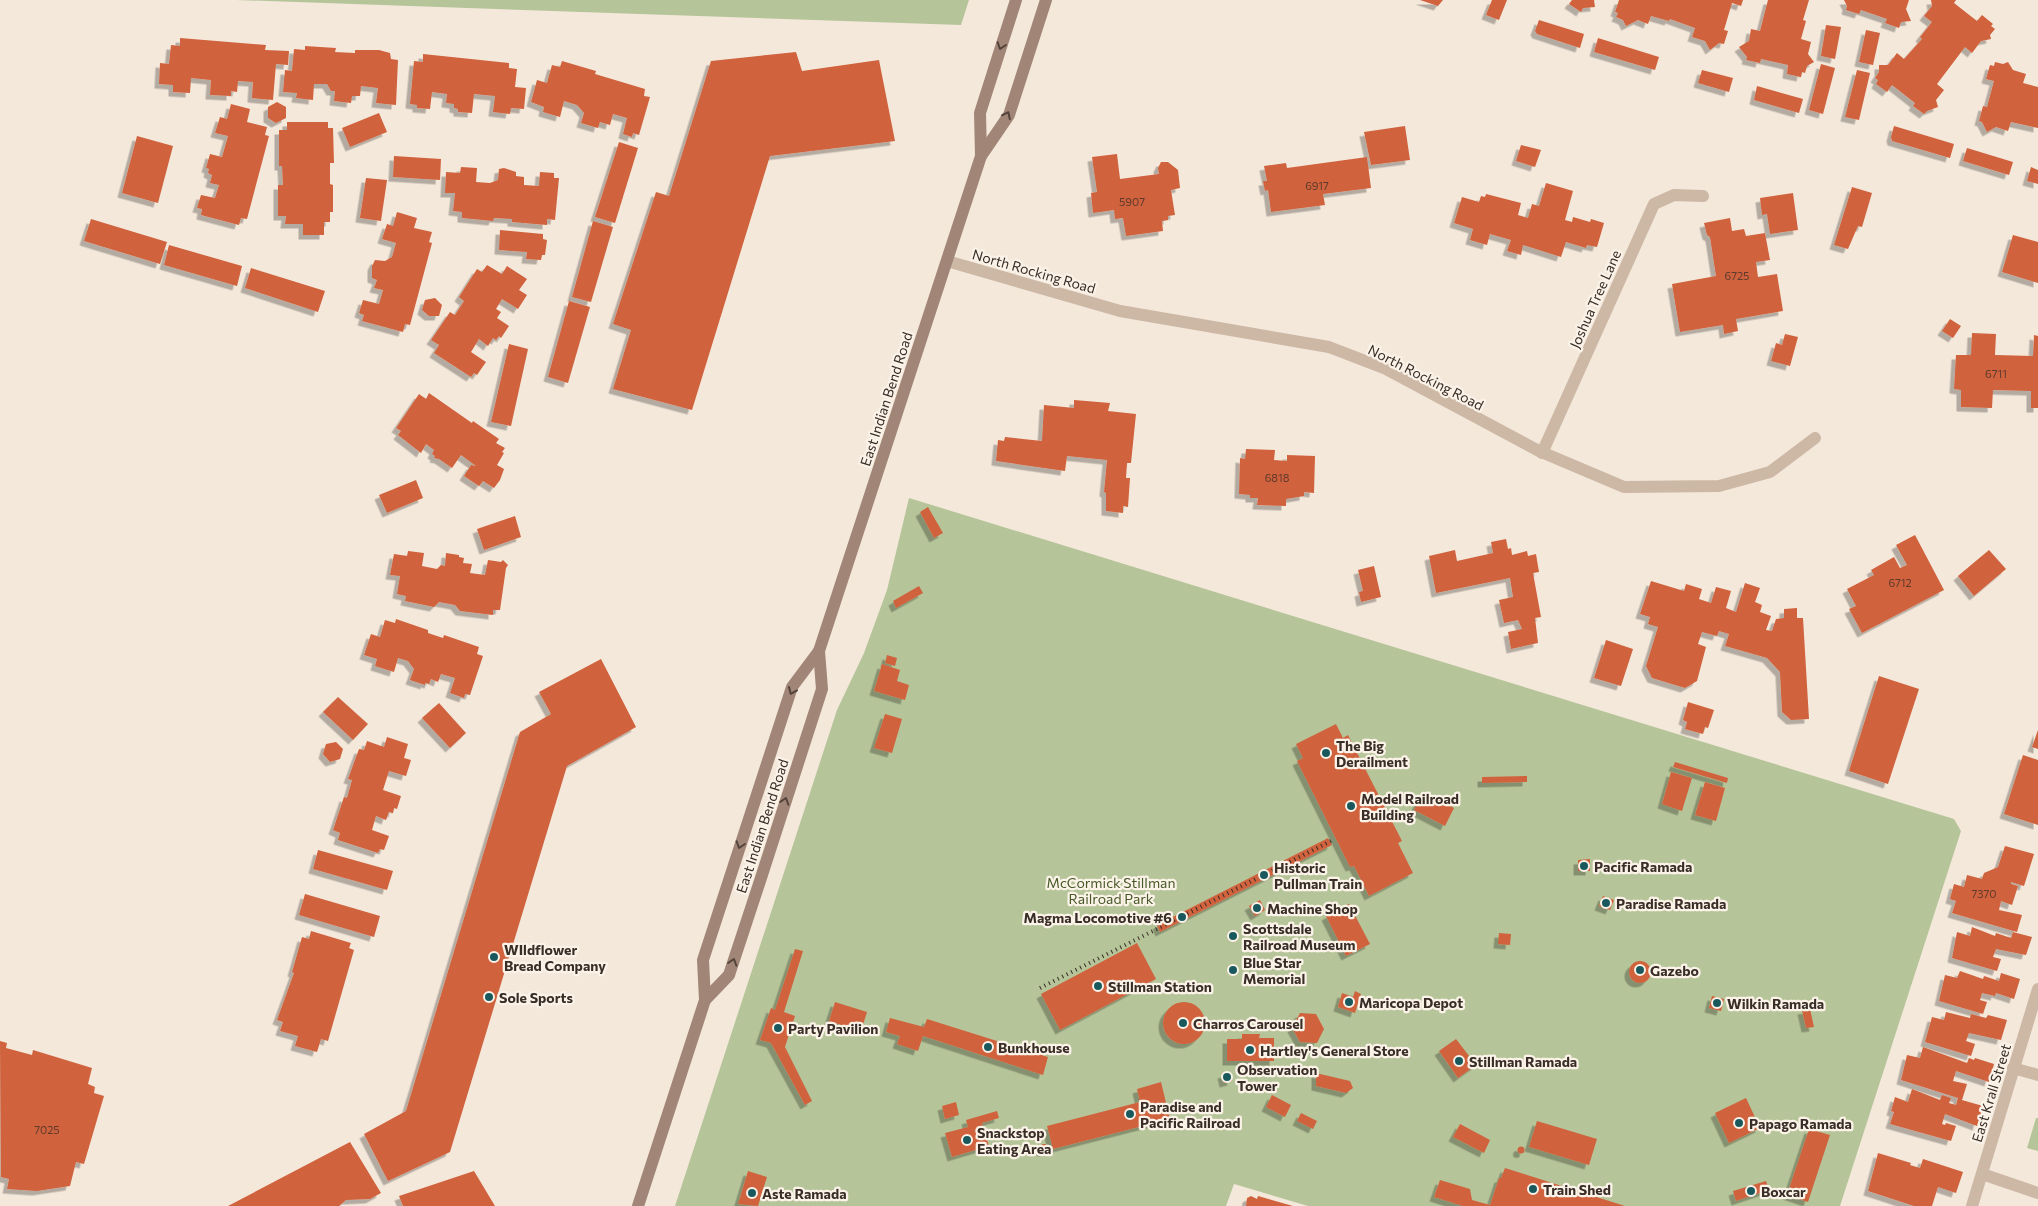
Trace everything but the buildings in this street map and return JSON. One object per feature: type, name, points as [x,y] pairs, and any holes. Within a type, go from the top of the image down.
[{"type":"main road","name":"East Indian Bend Road","points":[[981,156],[980,114],[1016,0]]},
{"type":"main road","name":"East Indian Bend Road","points":[[638,1206],[705,1000],[703,960],[792,687],[819,651],[981,156],[1009,115],[1046,0]]},
{"type":"main road","name":"East Indian Bend Road","points":[[705,1000],[729,975],[754,900],[822,689],[819,651]]},
{"type":"street","name":"Joshua Tree Lane","points":[[1542,453],[1654,204],[1674,195],[1703,196]]},
{"type":"street","name":"North Rocking Road","points":[[947,261],[1120,311],[1329,348],[1386,369],[1542,453],[1624,487],[1719,486],[1770,472],[1816,438]]},
{"type":"street","name":"East Krall Street","points":[[1972,1206],[2038,989]]},
{"type":"street","points":[[2014,1068],[2038,1075]]},
{"type":"street","points":[[1982,1174],[2038,1192]]},
{"type":"green space","points":[[236,0],[969,0],[961,25]]},
{"type":"green space","name":"McCormick Stillman Railroad Park","points":[[909,498],[1954,819],[1961,831],[1840,1206],[1308,1206],[1234,1184],[1226,1206],[675,1206],[837,710],[864,653],[887,590]]},
{"type":"green space","points":[[2036,1118],[2038,1118],[2038,1151],[2027,1148]]},
{"type":"railway","points":[[1040,988],[1331,841]]},
{"type":"place","name":"The Big Derailment","points":[[1326,753]]},
{"type":"place","name":"Model Railroad Building","points":[[1351,806]]},
{"type":"place","name":"Pacific Ramada","points":[[1584,866]]},
{"type":"place","name":"Historic Pullman Train","points":[[1264,875]]},
{"type":"place","name":"Paradise Ramada","points":[[1606,903]]},
{"type":"place","name":"Machine Shop","points":[[1257,908]]},
{"type":"place","name":"Magma Locomotive #6","points":[[1182,917]]},
{"type":"place","name":"Scottsdale Railroad Museum","points":[[1233,936]]},
{"type":"place","name":"WIldflower Bread Company","points":[[494,957]]},
{"type":"place","name":"Blue Star Memorial","points":[[1233,970]]},
{"type":"place","name":"Gazebo","points":[[1640,970]]},
{"type":"place","name":"Stillman Station","points":[[1098,986]]},
{"type":"place","name":"Sole Sports","points":[[489,997]]},
{"type":"place","name":"Maricopa Depot","points":[[1349,1002]]},
{"type":"place","name":"Wilkin Ramada","points":[[1717,1003]]},
{"type":"place","name":"Charros Carousel","points":[[1183,1023]]},
{"type":"place","name":"Party Pavilion","points":[[778,1028]]},
{"type":"place","name":"Bunkhouse","points":[[988,1047]]},
{"type":"place","name":"Hartley's General Store","points":[[1250,1050]]},
{"type":"place","name":"Stillman Ramada","points":[[1459,1061]]},
{"type":"place","name":"Observation Tower","points":[[1227,1077]]},
{"type":"place","name":"Paradise and Pacific Railroad","points":[[1130,1114]]},
{"type":"place","name":"Papago Ramada","points":[[1739,1123]]},
{"type":"place","name":"Snackstop Eating Area","points":[[967,1140]]},
{"type":"place","name":"Train Shed","points":[[1533,1189]]},
{"type":"place","name":"Boxcar","points":[[1751,1191]]},
{"type":"place","name":"Aste Ramada","points":[[752,1193]]}]
